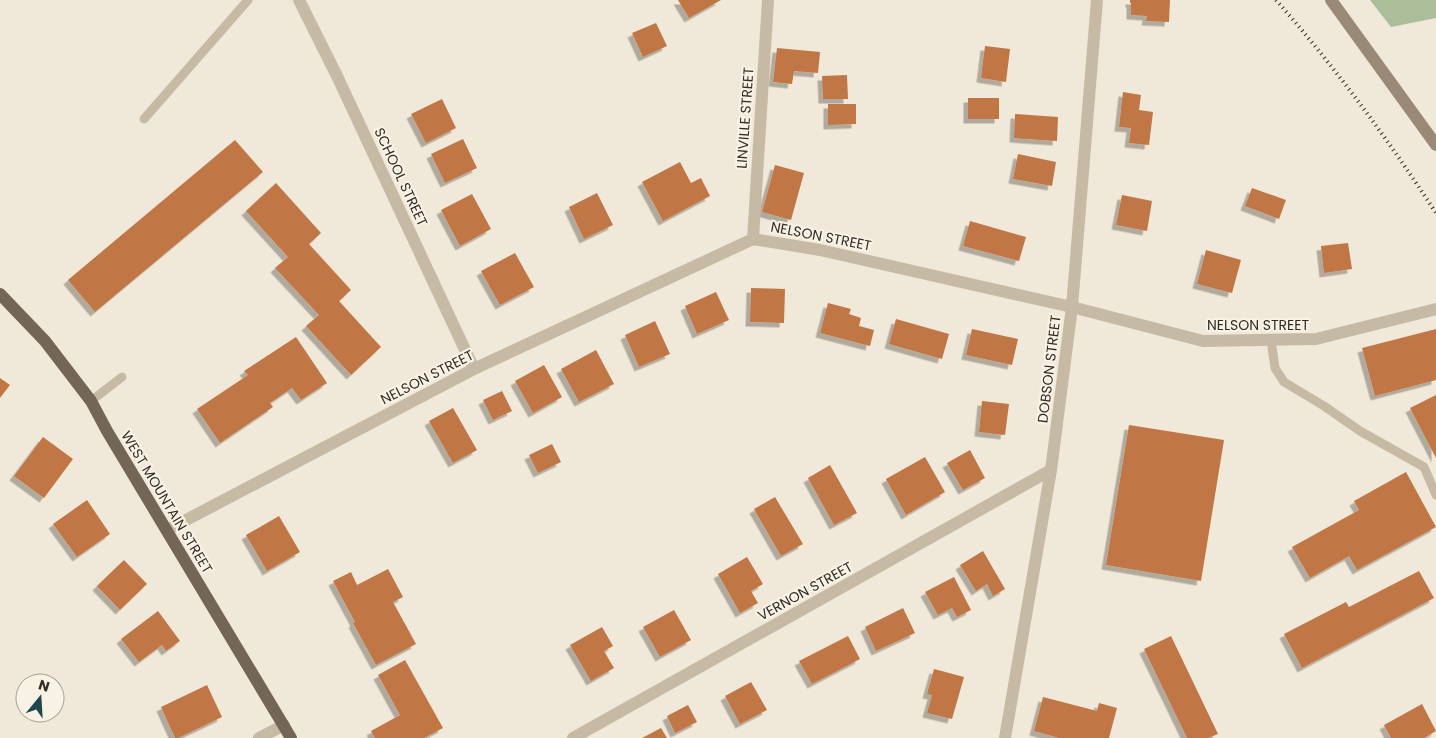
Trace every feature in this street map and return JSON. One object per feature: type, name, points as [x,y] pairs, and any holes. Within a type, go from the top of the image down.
[{"type":"main road","points":[[1331,0],[1436,145]]},
{"type":"main road","name":"WEST MOUNTAIN STREET","points":[[1,298],[45,341],[91,401],[291,738]]},
{"type":"street","name":"SCHOOL STREET","points":[[299,0],[341,84],[474,368]]},
{"type":"street","name":"LINVILLE STREET","points":[[752,238],[768,0]]},
{"type":"street","name":"DOBSON STREET","points":[[1005,738],[1051,470],[1072,307],[1097,0]]},
{"type":"street","name":"NELSON STREET","points":[[167,530],[474,368],[752,238],[820,250],[1072,307],[1203,341],[1316,340],[1436,309]]},
{"type":"street","name":"VERNON STREET","points":[[573,738],[1051,470]]},
{"type":"street","points":[[260,738],[284,725]]},
{"type":"lane","points":[[144,118],[248,0]]},
{"type":"lane","points":[[1271,340],[1275,368],[1284,382],[1324,406],[1360,431],[1424,467],[1436,495]]},
{"type":"lane","points":[[91,401],[122,377]]},
{"type":"green space","points":[[1370,0],[1436,0],[1436,18],[1391,27]]},
{"type":"building","points":[[678,0],[721,0],[689,18]]},
{"type":"building","points":[[1130,0],[1170,0],[1169,22],[1146,21],[1147,16],[1131,15]]},
{"type":"building","points":[[656,23],[667,46],[643,57],[632,33]]},
{"type":"building","points":[[985,46],[1010,49],[1006,82],[981,78]]},
{"type":"building","points":[[777,48],[820,52],[818,73],[794,71],[792,84],[773,82]]},
{"type":"building","points":[[847,75],[848,99],[823,99],[822,76]]},
{"type":"building","points":[[1123,92],[1141,95],[1139,110],[1153,112],[1149,145],[1129,143],[1131,128],[1119,127]]},
{"type":"building","points":[[968,98],[999,98],[999,119],[968,119]]},
{"type":"building","points":[[442,99],[456,128],[426,143],[411,114]]},
{"type":"building","points":[[828,104],[856,104],[856,124],[828,125]]},
{"type":"building","points":[[1015,114],[1058,117],[1057,141],[1014,138]]},
{"type":"building","points":[[463,139],[477,168],[445,183],[431,154]]},
{"type":"building","points":[[235,140],[263,172],[95,312],[68,280]]},
{"type":"building","points":[[1018,154],[1056,162],[1052,186],[1013,179]]},
{"type":"building","points":[[680,162],[691,183],[701,178],[710,196],[663,221],[642,182]]},
{"type":"building","points":[[775,165],[804,173],[791,220],[762,212]]},
{"type":"building","points":[[276,183],[321,233],[309,244],[351,290],[339,301],[381,347],[351,375],[306,326],[319,315],[275,268],[288,257],[246,211]]},
{"type":"building","points":[[1252,188],[1286,200],[1279,219],[1245,206]]},
{"type":"building","points":[[597,193],[613,225],[584,239],[569,207]]},
{"type":"building","points":[[472,194],[491,229],[460,246],[441,210]]},
{"type":"building","points":[[1122,195],[1152,201],[1147,231],[1116,225]]},
{"type":"building","points":[[970,221],[1026,237],[1019,261],[963,246]]},
{"type":"building","points":[[1348,243],[1352,269],[1324,273],[1321,246]]},
{"type":"building","points":[[1206,250],[1241,260],[1232,293],[1197,284]]},
{"type":"building","points":[[515,253],[534,287],[500,305],[481,271]]},
{"type":"building","points":[[751,288],[785,289],[784,323],[750,322]]},
{"type":"building","points":[[716,292],[729,320],[697,334],[685,306]]},
{"type":"building","points":[[828,303],[851,309],[849,314],[861,318],[859,326],[874,330],[870,346],[820,333]]},
{"type":"building","points":[[896,319],[949,334],[942,359],[889,344]]},
{"type":"building","points":[[655,321],[670,354],[639,367],[625,335]]},
{"type":"building","points":[[972,329],[1018,339],[1012,365],[966,355]]},
{"type":"building","points":[[1436,329],[1436,380],[1375,396],[1362,348]]},
{"type":"building","points":[[296,337],[327,383],[301,400],[292,388],[270,403],[273,407],[220,443],[197,409],[248,375],[244,371]]},
{"type":"building","points":[[596,350],[614,384],[579,402],[561,369]]},
{"type":"building","points":[[544,365],[562,397],[533,413],[515,381]]},
{"type":"building","points":[[0,378],[10,385],[0,398]]},
{"type":"building","points":[[502,391],[512,411],[493,420],[483,400]]},
{"type":"building","points":[[1436,395],[1436,458],[1410,408]]},
{"type":"building","points":[[982,401],[1009,404],[1005,435],[979,432]]},
{"type":"building","points":[[453,408],[477,450],[453,463],[429,421]]},
{"type":"building","points":[[1129,425],[1224,440],[1201,581],[1106,565]]},
{"type":"building","points":[[43,437],[73,459],[44,498],[14,476]]},
{"type":"building","points":[[552,444],[561,462],[538,473],[529,455]]},
{"type":"building","points":[[970,450],[985,478],[963,490],[947,463]]},
{"type":"building","points":[[925,457],[945,492],[906,515],[886,479]]},
{"type":"building","points":[[830,465],[857,513],[834,525],[808,478]]},
{"type":"building","points":[[1406,472],[1436,527],[1357,570],[1349,556],[1310,578],[1292,547],[1359,510],[1354,501]]},
{"type":"building","points":[[775,497],[803,544],[781,556],[754,509]]},
{"type":"building","points":[[87,500],[110,534],[77,557],[53,524]]},
{"type":"building","points":[[279,516],[300,552],[267,571],[246,535]]},
{"type":"building","points":[[983,551],[1005,589],[993,596],[987,584],[976,591],[960,565]]},
{"type":"building","points":[[747,557],[763,584],[751,591],[758,603],[740,613],[718,574]]},
{"type":"building","points":[[124,560],[147,584],[120,610],[97,586]]},
{"type":"building","points":[[388,569],[403,597],[393,602],[416,644],[376,665],[333,581],[351,572],[357,585]]},
{"type":"building","points":[[1419,571],[1434,598],[1302,668],[1284,634],[1346,602],[1349,607]]},
{"type":"building","points":[[954,577],[971,610],[957,617],[952,608],[938,615],[925,592]]},
{"type":"building","points":[[903,608],[915,633],[876,651],[865,627]]},
{"type":"building","points":[[674,610],[691,640],[660,657],[643,627]]},
{"type":"building","points":[[158,611],[180,641],[166,651],[162,645],[139,662],[121,639]]},
{"type":"building","points":[[602,627],[613,646],[604,651],[614,668],[591,681],[570,645]]},
{"type":"building","points":[[848,636],[860,659],[812,684],[799,661]]},
{"type":"building","points":[[1171,636],[1218,734],[1208,738],[1187,738],[1144,649]]},
{"type":"building","points":[[405,660],[443,728],[424,738],[375,738],[371,731],[400,715],[378,675]]},
{"type":"building","points":[[934,669],[964,677],[952,719],[927,713],[932,695],[927,694]]},
{"type":"building","points":[[751,682],[767,710],[740,724],[725,696]]},
{"type":"building","points":[[207,685],[222,717],[175,738],[161,707]]},
{"type":"building","points":[[1043,697],[1097,711],[1099,703],[1117,708],[1109,738],[1059,738],[1034,731]]},
{"type":"building","points":[[1422,704],[1436,731],[1424,738],[1391,738],[1384,725]]},
{"type":"building","points":[[688,705],[697,722],[675,733],[667,716]]},
{"type":"building","points":[[661,728],[667,738],[642,738]]},
{"type":"railway","points":[[1276,0],[1360,104],[1436,213]]}]
